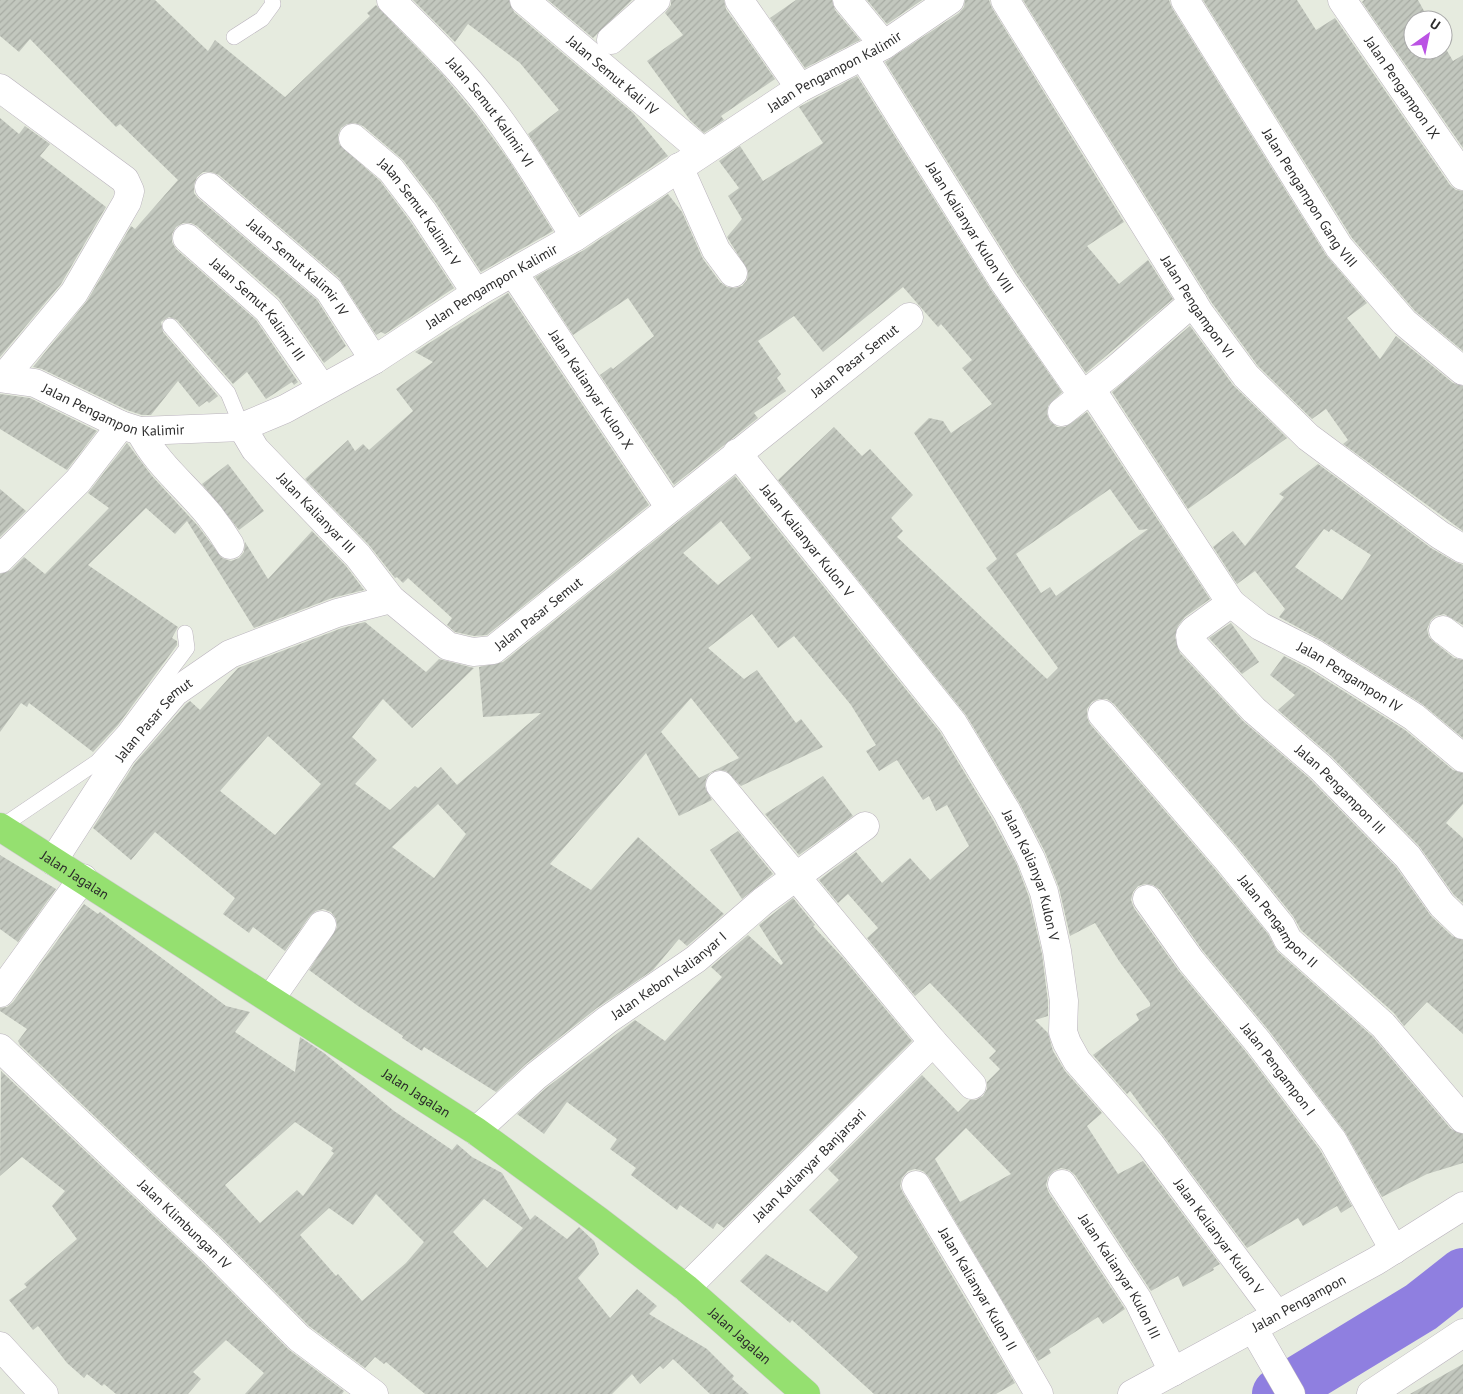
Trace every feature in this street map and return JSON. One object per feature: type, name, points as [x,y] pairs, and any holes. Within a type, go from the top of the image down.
[{"type":"main road","name":"Jalan Jagalan","points":[[0,827],[271,998],[476,1131],[599,1221],[686,1288],[806,1394]]},
{"type":"street","name":"Jalan Semut Kalimir VI","points":[[391,0],[443,52],[489,106],[527,160],[574,237]]},
{"type":"street","name":"Jalan Semut Kali IV","points":[[524,0],[702,151]]},
{"type":"street","points":[[611,40],[656,0]]},
{"type":"street","points":[[739,0],[800,88]]},
{"type":"street","name":"Jalan Kalianyar Kulon VIII","points":[[847,0],[873,51],[1004,282],[1087,393],[1231,603]]},
{"type":"street","name":"Jalan Pengampon Kalimir","points":[[1,378],[35,383],[130,428],[242,426],[285,409],[374,360],[476,293],[574,237],[800,88],[873,51],[950,0]]},
{"type":"street","name":"Jalan Pengampon VI","points":[[1005,0],[1193,302],[1246,376],[1308,437],[1440,535],[1463,549]]},
{"type":"street","name":"Jalan Pengampon Gang VIII","points":[[1185,0],[1338,246],[1404,322],[1463,371]]},
{"type":"street","name":"Jalan Pengampon IX","points":[[1342,0],[1463,176]]},
{"type":"street","points":[[0,88],[125,180],[129,186],[127,202],[74,293],[1,378]]},
{"type":"street","name":"Jalan Semut Kalimir V","points":[[353,138],[391,170],[423,212],[476,293]]},
{"type":"street","points":[[679,168],[716,250],[733,274]]},
{"type":"street","name":"Jalan Semut Kalimir IV","points":[[209,186],[329,290],[374,360]]},
{"type":"street","name":"Jalan Semut Kalimir III","points":[[187,238],[268,310],[322,388]]},
{"type":"street","name":"Jalan Kalianyar Kulon X","points":[[512,272],[670,508]]},
{"type":"street","points":[[1062,412],[1087,393],[1193,302]]},
{"type":"street","name":"Jalan Pasar Semut","points":[[53,861],[122,754],[175,692],[230,654],[337,613],[391,599],[448,646],[473,652],[494,650],[737,453],[909,317]]},
{"type":"street","name":"Jalan Kalianyar III","points":[[242,426],[255,448],[358,556],[391,599]]},
{"type":"street","points":[[0,559],[130,428],[182,487],[210,515],[230,545]]},
{"type":"street","name":"Jalan Kalianyar Kulon V","points":[[737,453],[953,723],[1007,812],[1031,859],[1044,892],[1057,951],[1064,1001],[1063,1032],[1067,1043],[1077,1061],[1151,1145],[1277,1315]]},
{"type":"street","name":"Jalan Pengampon III","points":[[1231,603],[1217,611],[1190,635],[1191,642],[1254,710],[1320,768],[1408,858],[1442,905],[1463,925]]},
{"type":"street","name":"Jalan Pengampon IV","points":[[1231,603],[1260,626],[1314,654],[1414,717],[1463,758]]},
{"type":"street","name":"Jalan Pengampon II","points":[[1102,714],[1232,866],[1281,926],[1288,940],[1383,1025],[1463,1119]]},
{"type":"street","points":[[720,785],[933,1042],[972,1085]]},
{"type":"street","name":"Jalan Kebon Kalianyar I","points":[[476,1131],[536,1076],[607,1020],[696,959],[763,901],[866,826]]},
{"type":"street","points":[[0,994],[83,878]]},
{"type":"street","name":"Jalan Pengampon I","points":[[1147,899],[1192,961],[1258,1042],[1333,1141],[1394,1250]]},
{"type":"street","points":[[271,998],[322,926]]},
{"type":"street","name":"Jalan Kalianyar Banjarsari","points":[[686,1288],[933,1042]]},
{"type":"street","name":"Jalan Klimbungan IV","points":[[0,1048],[211,1250],[299,1338],[374,1394]]},
{"type":"street","name":"Jalan Kalianyar Kulon III","points":[[1062,1184],[1138,1300],[1173,1372]]},
{"type":"street","name":"Jalan Kalianyar Kulon II","points":[[916,1185],[1039,1394]]},
{"type":"street","name":"Jalan Pengampon","points":[[1132,1394],[1394,1250],[1463,1206]]},
{"type":"street","points":[[1253,1328],[1291,1394]]},
{"type":"street","points":[[1372,1394],[1463,1333]]},
{"type":"street","points":[[0,1346],[44,1394]]},
{"type":"lane","points":[[234,37],[262,20],[273,4],[272,0]]},
{"type":"lane","points":[[170,326],[228,393],[242,426]]},
{"type":"lane","points":[[0,827],[97,762],[125,731],[187,648],[185,633]]},
{"type":"building","points":[[0,0],[155,0],[208,51],[215,40],[285,97],[370,16],[367,13],[376,5],[443,75],[477,116],[510,162],[553,231],[481,272],[436,203],[403,160],[363,126],[355,123],[347,124],[341,128],[338,135],[339,144],[380,181],[410,221],[454,288],[385,334],[381,332],[376,335],[339,278],[219,175],[203,172],[197,177],[194,185],[194,193],[198,198],[317,300],[346,346],[324,363],[279,298],[197,226],[191,223],[183,223],[176,227],[172,234],[172,242],[176,249],[256,320],[298,382],[294,385],[292,382],[266,399],[247,372],[233,384],[177,320],[169,317],[161,322],[163,332],[218,396],[209,403],[207,401],[199,407],[178,381],[151,415],[142,415],[127,410],[42,369],[33,367],[87,301],[131,226],[135,229],[178,180],[120,124],[116,127],[30,39],[19,52],[0,36]]},
{"type":"building","points":[[413,0],[509,0],[514,12],[633,113],[668,156],[580,215],[528,134],[559,110],[520,63],[468,24],[455,42]]},
{"type":"building","points":[[548,0],[632,0],[593,38]]},
{"type":"building","points":[[671,0],[724,0],[726,9],[775,79],[721,116],[724,120],[704,133],[690,120],[647,61],[683,35],[665,13],[671,5]]},
{"type":"building","points":[[796,0],[832,0],[835,10],[860,40],[805,68],[770,18]]},
{"type":"building","points":[[867,0],[922,0],[887,24]]},
{"type":"building","points":[[965,0],[989,0],[992,8],[1124,222],[1087,246],[1119,284],[1148,260],[1173,299],[1086,373],[1017,273],[885,62],[959,13],[964,7]]},
{"type":"building","points":[[1023,0],[1169,0],[1172,8],[1326,255],[1367,303],[1347,318],[1380,359],[1396,336],[1453,383],[1463,386],[1463,531],[1343,444],[1348,440],[1326,409],[1312,419],[1258,366],[1212,303]]},
{"type":"building","points":[[1203,0],[1297,0],[1316,30],[1335,18],[1450,185],[1456,190],[1463,191],[1463,351],[1415,311],[1352,238]]},
{"type":"building","points":[[1364,0],[1418,0],[1424,10],[1403,10],[1403,60],[1453,61],[1463,55],[1463,148],[1362,2]]},
{"type":"building","points":[[857,76],[991,290],[1062,392],[1048,406],[1047,414],[1050,421],[1057,427],[1065,427],[1087,412],[1210,599],[1185,617],[1178,626],[1175,637],[1180,653],[1243,721],[1309,778],[1396,867],[1431,916],[1452,936],[1463,940],[1463,1034],[1427,1002],[1404,1026],[1394,1013],[1301,930],[1293,916],[1238,848],[1114,704],[1107,699],[1099,699],[1092,702],[1087,709],[1087,717],[1090,724],[1214,868],[1268,934],[1277,951],[1372,1036],[1451,1129],[1463,1134],[1463,1163],[1427,1174],[1382,1197],[1345,1132],[1270,1032],[1203,951],[1160,890],[1153,885],[1145,884],[1138,886],[1133,892],[1131,900],[1134,908],[1179,971],[1246,1052],[1320,1150],[1352,1206],[1341,1213],[1337,1206],[1303,1226],[1298,1218],[1247,1248],[1130,1091],[1127,1094],[1093,1055],[1139,1020],[1136,1014],[1150,1006],[1150,1003],[1119,961],[1095,923],[1070,936],[1059,888],[1045,852],[1020,804],[966,715],[778,480],[834,427],[862,456],[870,449],[913,495],[891,518],[903,531],[897,537],[1047,679],[1058,668],[986,568],[997,559],[914,433],[929,418],[943,421],[951,433],[992,404],[962,368],[972,360],[941,324],[938,327],[903,287],[823,352],[794,316],[758,341],[781,374],[777,378],[786,391],[754,413],[758,418],[674,485],[600,375],[611,367],[613,369],[654,336],[628,298],[573,335],[535,277],[584,250],[668,194],[682,212],[703,259],[720,282],[727,287],[735,288],[742,286],[747,280],[748,271],[727,237],[742,219],[728,196],[739,188],[719,161],[740,146],[763,181],[823,143],[799,107]],"holes":[[[1110,489],[1139,530],[1148,529],[1056,596],[1050,587],[1041,593],[1016,554]]]},
{"type":"building","points":[[0,118],[19,134],[25,126],[50,144],[40,156],[106,207],[61,284],[0,357]]},
{"type":"building","points":[[508,293],[649,505],[487,635],[474,636],[455,632],[447,625],[452,618],[408,578],[403,583],[397,577],[395,578],[369,545],[305,479],[348,440],[355,451],[363,444],[369,450],[413,411],[396,389],[433,362],[415,352]]},
{"type":"building","points":[[1190,326],[1233,385],[1287,438],[1188,509],[1112,392]]},
{"type":"building","points":[[0,394],[30,398],[97,431],[67,470],[0,429]]},
{"type":"building","points":[[127,443],[152,476],[198,526],[222,558],[231,561],[239,558],[244,552],[245,542],[268,579],[312,531],[346,566],[364,590],[332,598],[254,628],[187,521],[175,534],[146,508],[88,565],[178,627],[172,638],[177,641],[177,645],[118,725],[93,752],[29,703],[27,707],[21,703],[0,732],[0,574],[11,570],[24,557],[45,574],[109,508],[88,493]]},
{"type":"building","points":[[228,464],[264,511],[239,530],[202,484]]},
{"type":"building","points":[[1318,464],[1431,548],[1463,565],[1463,625],[1444,614],[1436,616],[1431,620],[1427,629],[1429,637],[1434,642],[1454,658],[1463,660],[1463,738],[1422,704],[1323,641],[1279,617],[1285,609],[1255,571],[1237,584],[1213,547],[1233,531],[1245,546],[1284,497],[1279,494]],"holes":[[[1324,529],[1329,532],[1331,529],[1371,555],[1342,600],[1295,567]]]},
{"type":"building","points":[[735,476],[940,732],[993,820],[1017,865],[1029,897],[1042,954],[1048,1016],[1035,1020],[1048,1033],[1053,1051],[1065,1071],[1102,1113],[1087,1126],[1118,1174],[1143,1161],[1220,1264],[1213,1268],[1214,1270],[1183,1287],[1178,1276],[1151,1291],[1075,1175],[1069,1170],[1061,1168],[1054,1171],[1048,1177],[1046,1185],[1049,1193],[1125,1309],[1103,1324],[1098,1317],[1049,1349],[1051,1353],[1038,1361],[929,1177],[923,1171],[915,1169],[908,1171],[902,1178],[900,1186],[903,1193],[1015,1383],[996,1394],[874,1394],[792,1320],[790,1323],[740,1281],[766,1254],[827,1292],[858,1257],[809,1210],[839,1180],[828,1169],[922,1075],[958,1112],[970,1100],[976,1100],[983,1096],[987,1089],[987,1082],[1000,1069],[989,1058],[996,1051],[930,983],[915,996],[867,938],[878,928],[848,894],[838,903],[819,880],[856,852],[882,883],[910,858],[930,880],[969,846],[947,805],[936,811],[929,796],[923,800],[897,760],[879,771],[866,751],[876,745],[851,705],[794,636],[778,648],[752,614],[708,648],[744,679],[757,670],[796,723],[801,719],[823,747],[741,786],[726,771],[718,770],[710,773],[706,779],[705,787],[712,800],[679,816],[646,753],[550,864],[591,890],[638,837],[724,914],[687,946],[679,939],[653,970],[597,1008],[526,1064],[496,1092],[424,1047],[422,1051],[402,1038],[403,1036],[309,970],[337,927],[336,919],[331,912],[323,909],[316,911],[310,916],[285,951],[253,927],[249,933],[223,914],[235,898],[155,832],[131,860],[93,828],[135,763],[186,704],[190,701],[200,710],[238,668],[342,628],[365,622],[426,672],[439,659],[474,668],[412,728],[383,699],[352,737],[377,760],[355,784],[390,810],[415,786],[418,788],[441,767],[457,785],[541,713],[483,717],[479,667],[503,662]],"holes":[[[721,521],[751,558],[718,585],[683,553]],[[691,698],[739,758],[699,778],[661,732]],[[268,736],[321,784],[275,835],[220,791]],[[438,804],[466,834],[434,878],[392,847]],[[966,1128],[1011,1174],[960,1202],[935,1159]]]},
{"type":"building","points":[[0,489],[26,511],[0,537]]},
{"type":"building","points":[[1231,623],[1259,662],[1242,674],[1209,638]]},
{"type":"building","points":[[1284,656],[1307,668],[1405,730],[1453,770],[1463,773],[1463,804],[1446,823],[1463,838],[1463,903],[1454,895],[1419,846],[1331,756],[1278,710],[1295,695],[1270,675]]},
{"type":"building","points":[[823,776],[853,816],[799,855],[765,814]]},
{"type":"building","points":[[738,831],[773,874],[742,899],[710,850]]},
{"type":"building","points":[[0,855],[56,889],[18,942],[0,929]]},
{"type":"building","points":[[793,898],[815,925],[813,926],[843,958],[912,1041],[724,1228],[717,1223],[713,1229],[680,1205],[677,1210],[631,1175],[636,1168],[610,1149],[617,1139],[567,1102],[544,1134],[517,1114],[546,1088],[635,1020],[665,1041],[722,977],[711,967],[748,935],[781,965],[783,963],[759,925]]},
{"type":"building","points":[[84,904],[98,914],[100,912],[226,1006],[250,1012],[235,1032],[295,1072],[300,1037],[324,1053],[394,1111],[452,1150],[457,1144],[472,1157],[502,1173],[530,1220],[535,1215],[567,1239],[579,1227],[594,1241],[599,1254],[578,1278],[610,1318],[637,1289],[657,1306],[649,1314],[707,1349],[734,1376],[732,1379],[749,1394],[710,1394],[673,1359],[663,1369],[660,1366],[640,1384],[632,1374],[612,1394],[425,1394],[386,1362],[384,1364],[375,1357],[365,1368],[309,1326],[222,1238],[20,1045],[18,1041],[27,1029],[0,1011],[0,1008],[7,1007],[13,1002]],"holes":[[[295,1122],[333,1148],[331,1151],[334,1153],[303,1196],[297,1190],[260,1223],[225,1185]],[[376,1194],[424,1242],[406,1263],[362,1301],[338,1274],[336,1276],[300,1235],[329,1208],[353,1225]],[[484,1199],[523,1228],[487,1268],[453,1232]]]},
{"type":"building","points":[[1,1071],[200,1260],[288,1349],[344,1391],[342,1394],[245,1394],[264,1373],[226,1340],[193,1372],[201,1379],[188,1394],[116,1394],[87,1374],[84,1378],[67,1363],[38,1326],[33,1330],[9,1300],[27,1287],[24,1284],[77,1239],[52,1206],[65,1191],[22,1157],[0,1176]]},
{"type":"building","points":[[1463,1364],[1463,1394],[1410,1394]]},
{"type":"waterway","points":[[1278,1394],[1421,1307],[1463,1274]]}]
